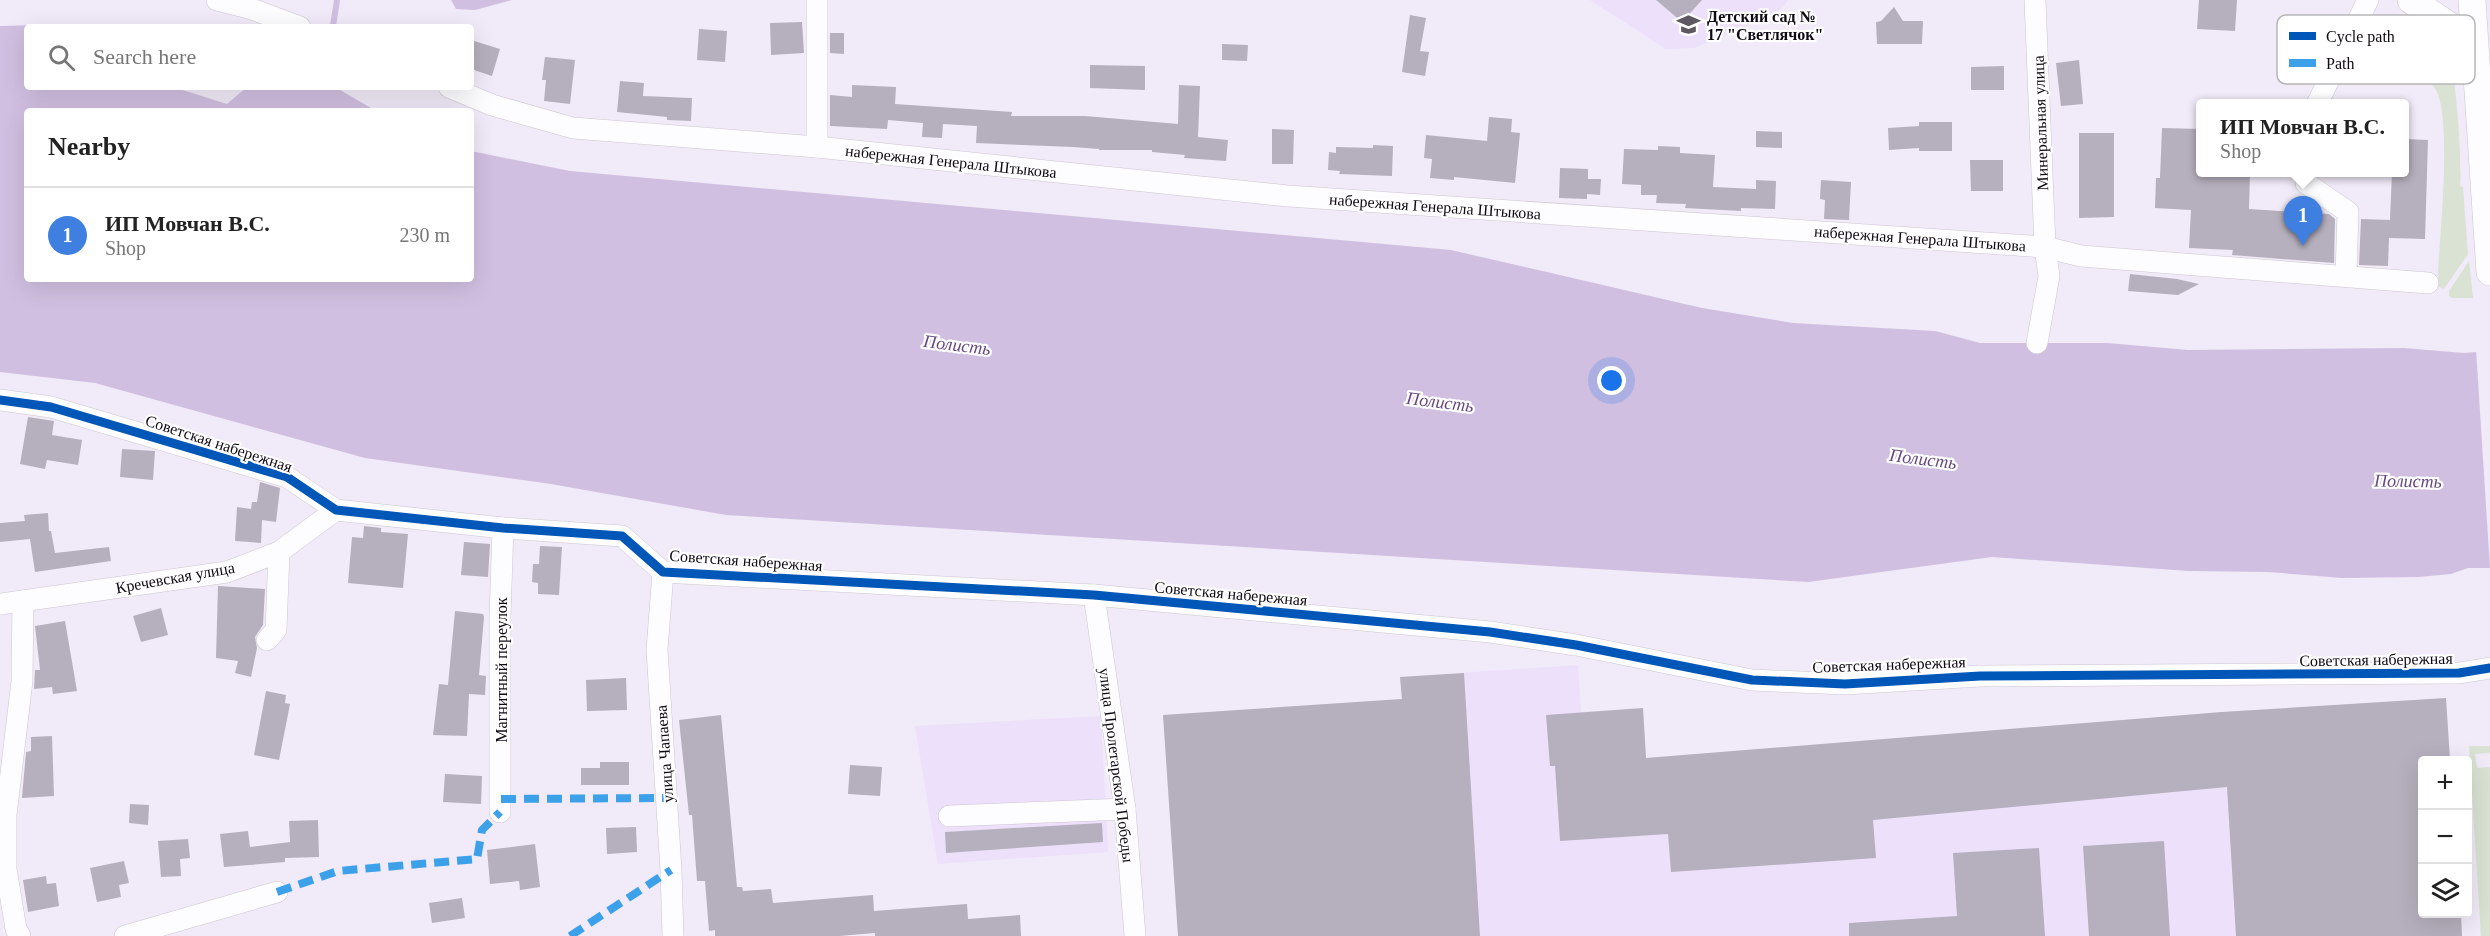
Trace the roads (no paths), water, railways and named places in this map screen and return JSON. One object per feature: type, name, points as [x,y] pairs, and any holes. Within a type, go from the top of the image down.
[{"type":"main road","points":[[2411,0],[2434,15]]},
{"type":"main road","points":[[2472,0],[2482,46],[2489,260]]},
{"type":"street","points":[[217,0],[249,8],[292,24]]},
{"type":"street","points":[[817,0],[817,147]]},
{"type":"street","name":"Минеральная улица","points":[[2035,0],[2045,247],[2049,276],[2037,343]]},
{"type":"street","points":[[2361,15],[2368,0]]},
{"type":"street","points":[[2319,99],[2327,84]]},
{"type":"street","name":"набережная Генерала Штыкова","points":[[456,90],[492,105],[573,128],[817,147],[1288,196],[2045,247],[2081,256],[2428,283]]},
{"type":"street","points":[[2307,177],[2306,183],[2348,212],[2346,276]]},
{"type":"street","name":"Советская набережная","points":[[0,400],[51,407],[286,477],[336,510],[503,528],[622,536],[663,572],[1094,595],[1490,632],[1576,645],[1752,680],[1845,684],[1980,676],[2459,673],[2490,668]]},
{"type":"street","name":"Кречевская улица","points":[[0,604],[227,572],[279,552],[336,510]]},
{"type":"street","name":"Магнитный переулок","points":[[500,812],[500,616],[503,528]]},
{"type":"street","points":[[267,640],[276,630],[279,552]]},
{"type":"street","name":"улица Чапаева","points":[[663,572],[657,650],[673,936]]},
{"type":"street","name":"улица Пролетарской Победы","points":[[1094,595],[1125,809],[1135,936]]},
{"type":"street","points":[[20,936],[16,929],[6,869],[6,815],[22,681],[23,601]]},
{"type":"street","points":[[949,816],[1125,809]]},
{"type":"street","points":[[125,936],[276,892]]},
{"type":"water","points":[[451,0],[512,0],[475,10],[456,9]]},
{"type":"water","name":"Полисть","points":[[24,25],[24,90],[183,90],[227,104],[243,90],[340,90],[371,108],[24,108],[24,282],[474,282],[474,152],[570,171],[1451,250],[1702,308],[1793,323],[1935,331],[1980,343],[2107,343],[2188,350],[2404,348],[2464,353],[2490,351],[2490,568],[2468,568],[2451,574],[2418,577],[2342,578],[2268,572],[2188,571],[1992,557],[1808,582],[726,515],[551,484],[365,458],[95,383],[0,372],[0,26]]},
{"type":"waterway","points":[[333,24],[337,0]]},
{"type":"place","name":"Детский сад № 17 \"Светлячок\"","points":[[1689,25]]},
{"type":"place","name":"ИП Мовчан В.С.","points":[[2303,246]]}]
